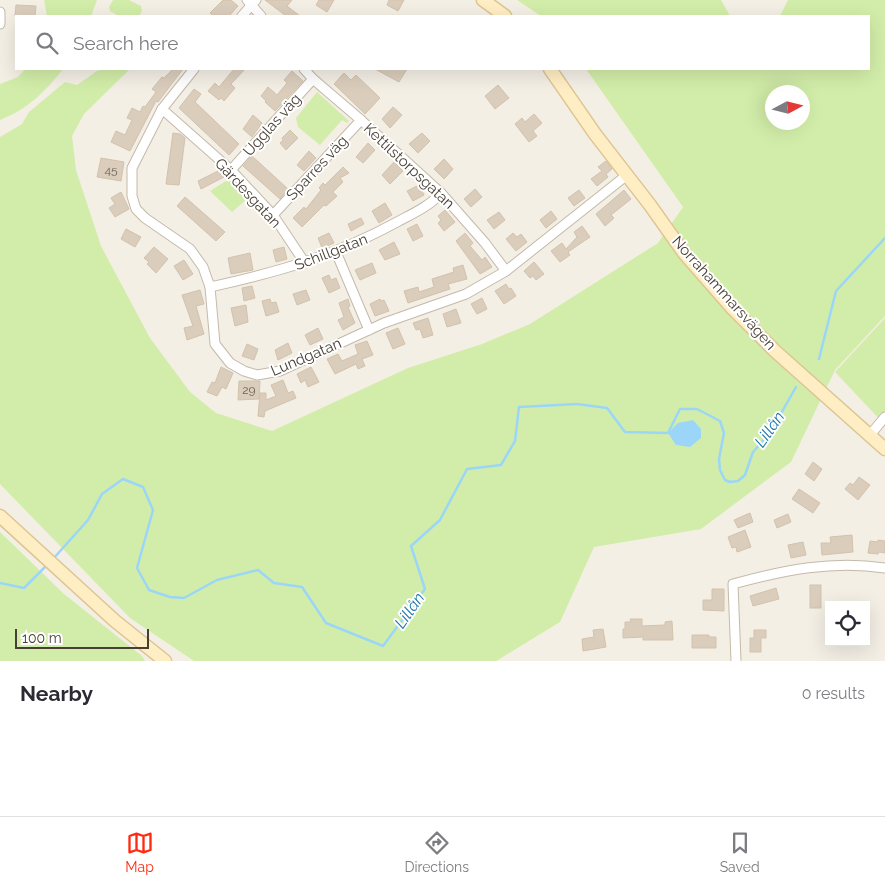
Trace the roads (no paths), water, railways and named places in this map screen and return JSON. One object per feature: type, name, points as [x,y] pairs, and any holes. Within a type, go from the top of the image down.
[{"type":"street","points":[[483,0],[504,15]]},
{"type":"street","points":[[243,15],[252,2],[260,15]]},
{"type":"street","points":[[0,12],[0,24]]},
{"type":"street","name":"Lundgatan","points":[[193,70],[162,109],[132,168],[132,196],[136,208],[145,218],[190,249],[203,268],[210,287],[215,344],[230,363],[244,371],[257,375],[280,371],[369,330],[466,294],[506,271],[626,175]]},
{"type":"street","name":"Kettilstorpsgatan","points":[[305,70],[441,193],[485,243],[506,271]]},
{"type":"street","name":"Norrahammarsvägen","points":[[551,70],[590,127],[684,253],[775,352],[885,449]]},
{"type":"street","name":"Ugglas väg","points":[[231,170],[313,79]]},
{"type":"street","name":"Gärdesgatan","points":[[162,109],[231,170],[273,215],[305,263]]},
{"type":"street","name":"Sparres väg","points":[[273,215],[361,120]]},
{"type":"street","name":"Schillgatan","points":[[210,287],[260,276],[336,252],[366,239],[403,219],[435,200],[441,193]]},
{"type":"street","points":[[336,252],[369,330]]},
{"type":"street","points":[[870,435],[885,417]]},
{"type":"street","points":[[0,516],[66,578],[165,661]]},
{"type":"street","points":[[736,661],[734,584],[778,572],[823,565],[868,565],[885,568]]},
{"type":"water","points":[[693,420],[701,429],[701,438],[690,447],[676,445],[668,433],[678,423]]},
{"type":"waterway","name":"Lillån","points":[[819,359],[836,291],[885,238]]},
{"type":"waterway","name":"Lillån","points":[[53,559],[88,520],[102,494],[123,479],[143,487],[153,510],[137,568],[149,590],[170,597],[184,598],[217,580],[258,570],[274,583],[302,587],[326,623],[383,646],[425,589],[411,546],[440,520],[467,469],[501,465],[515,441],[519,407],[577,404],[607,408],[625,432],[668,433],[680,409],[697,409],[720,421],[724,433],[719,459],[720,470],[725,480],[730,482],[738,481],[745,475],[753,452],[770,433],[796,387]]},
{"type":"waterway","name":"Lillån","points":[[0,583],[24,588],[47,565]]}]
